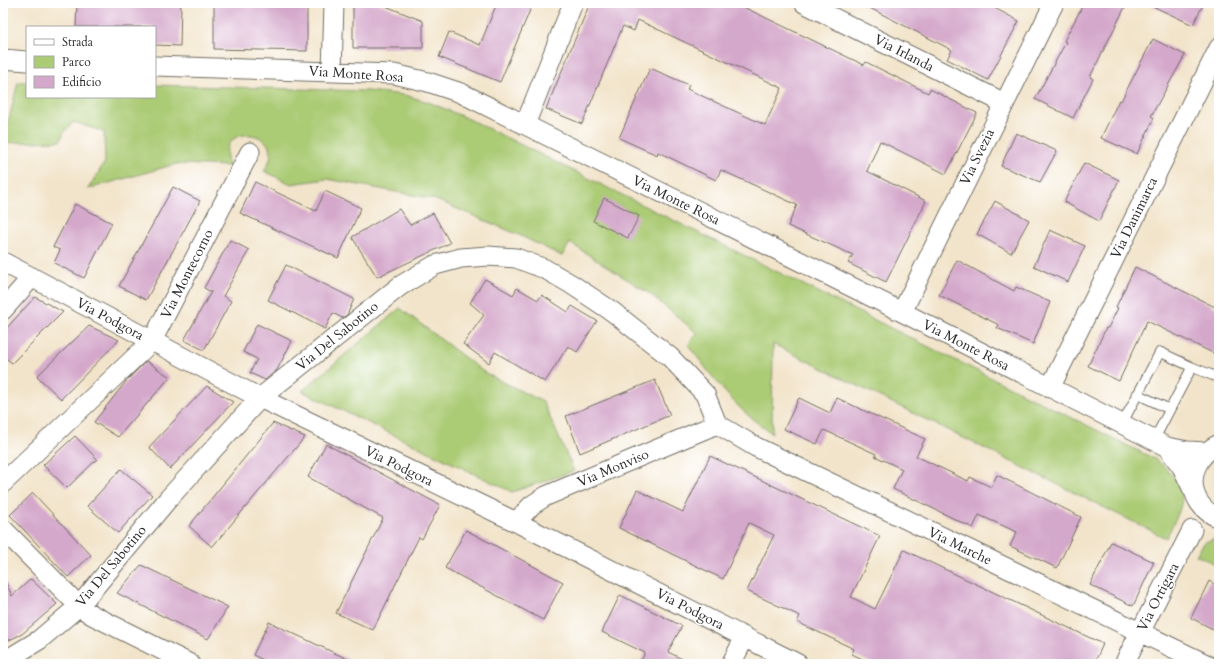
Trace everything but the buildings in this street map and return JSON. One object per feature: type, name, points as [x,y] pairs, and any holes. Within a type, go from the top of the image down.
[{"type":"street","points":[[332,72],[334,3]]},
{"type":"street","points":[[525,125],[573,3]]},
{"type":"street","name":"Via Irlanda","points":[[804,3],[1004,103]]},
{"type":"street","name":"Via Svezia","points":[[902,312],[1054,3]]},
{"type":"street","name":"Via Danimarca","points":[[1050,388],[1219,48]]},
{"type":"street","points":[[3,60],[26,61]]},
{"type":"street","name":"Via Monte Rosa","points":[[156,66],[394,74],[428,82],[461,93],[902,312],[1161,443],[1188,451],[1213,448]]},
{"type":"street","name":"Via Montecorno","points":[[3,483],[152,341],[250,152]]},
{"type":"street","name":"Via Del Sabotino","points":[[3,662],[38,640],[79,606],[169,498],[260,398],[400,286],[435,265],[462,258],[488,256],[516,258],[545,269],[571,284],[613,312],[670,357],[700,388],[707,399],[717,424]]},
{"type":"street","name":"Via Podgora","points":[[3,262],[260,398],[516,522],[798,664]]},
{"type":"street","points":[[3,310],[32,277]]},
{"type":"street","name":"Via Monviso","points":[[516,522],[532,504],[546,496],[717,424]]},
{"type":"street","name":"Via Marche","points":[[717,424],[756,447],[1206,664]]},
{"type":"street","name":"Via Monte Rosa","points":[[1161,443],[1182,467],[1203,508],[1219,519]]},
{"type":"street","name":"Via Monte Rosa","points":[[1195,495],[1193,480],[1195,470],[1199,460],[1213,448]]},
{"type":"street","name":"Via Ortigara","points":[[1124,664],[1192,530],[1195,495]]},
{"type":"street","points":[[1192,530],[1207,522],[1219,519]]},
{"type":"street","points":[[3,529],[79,606],[92,615],[190,664]]},
{"type":"street","points":[[731,664],[745,637]]},
{"type":"lane","points":[[1122,424],[1160,352],[1219,378]]},
{"type":"lane","points":[[1161,443],[1169,409],[1192,367]]},
{"type":"lane","points":[[1138,394],[1169,409]]},
{"type":"green space","points":[[18,82],[26,82],[26,98],[156,98],[156,85],[367,91],[405,95],[431,103],[473,121],[1155,459],[1167,469],[1175,478],[1180,487],[1182,495],[1178,514],[1166,538],[773,344],[772,433],[736,404],[688,345],[697,333],[650,294],[570,243],[562,256],[519,235],[434,199],[327,179],[291,184],[264,171],[270,157],[269,146],[262,139],[251,135],[241,136],[232,141],[227,151],[229,166],[176,164],[88,189],[105,162],[104,132],[74,122],[64,132],[60,141],[3,143]]},
{"type":"green space","points":[[400,308],[485,373],[543,402],[574,471],[512,492],[302,391]]},
{"type":"green space","points":[[1219,536],[1219,566],[1196,555],[1204,543]]}]
